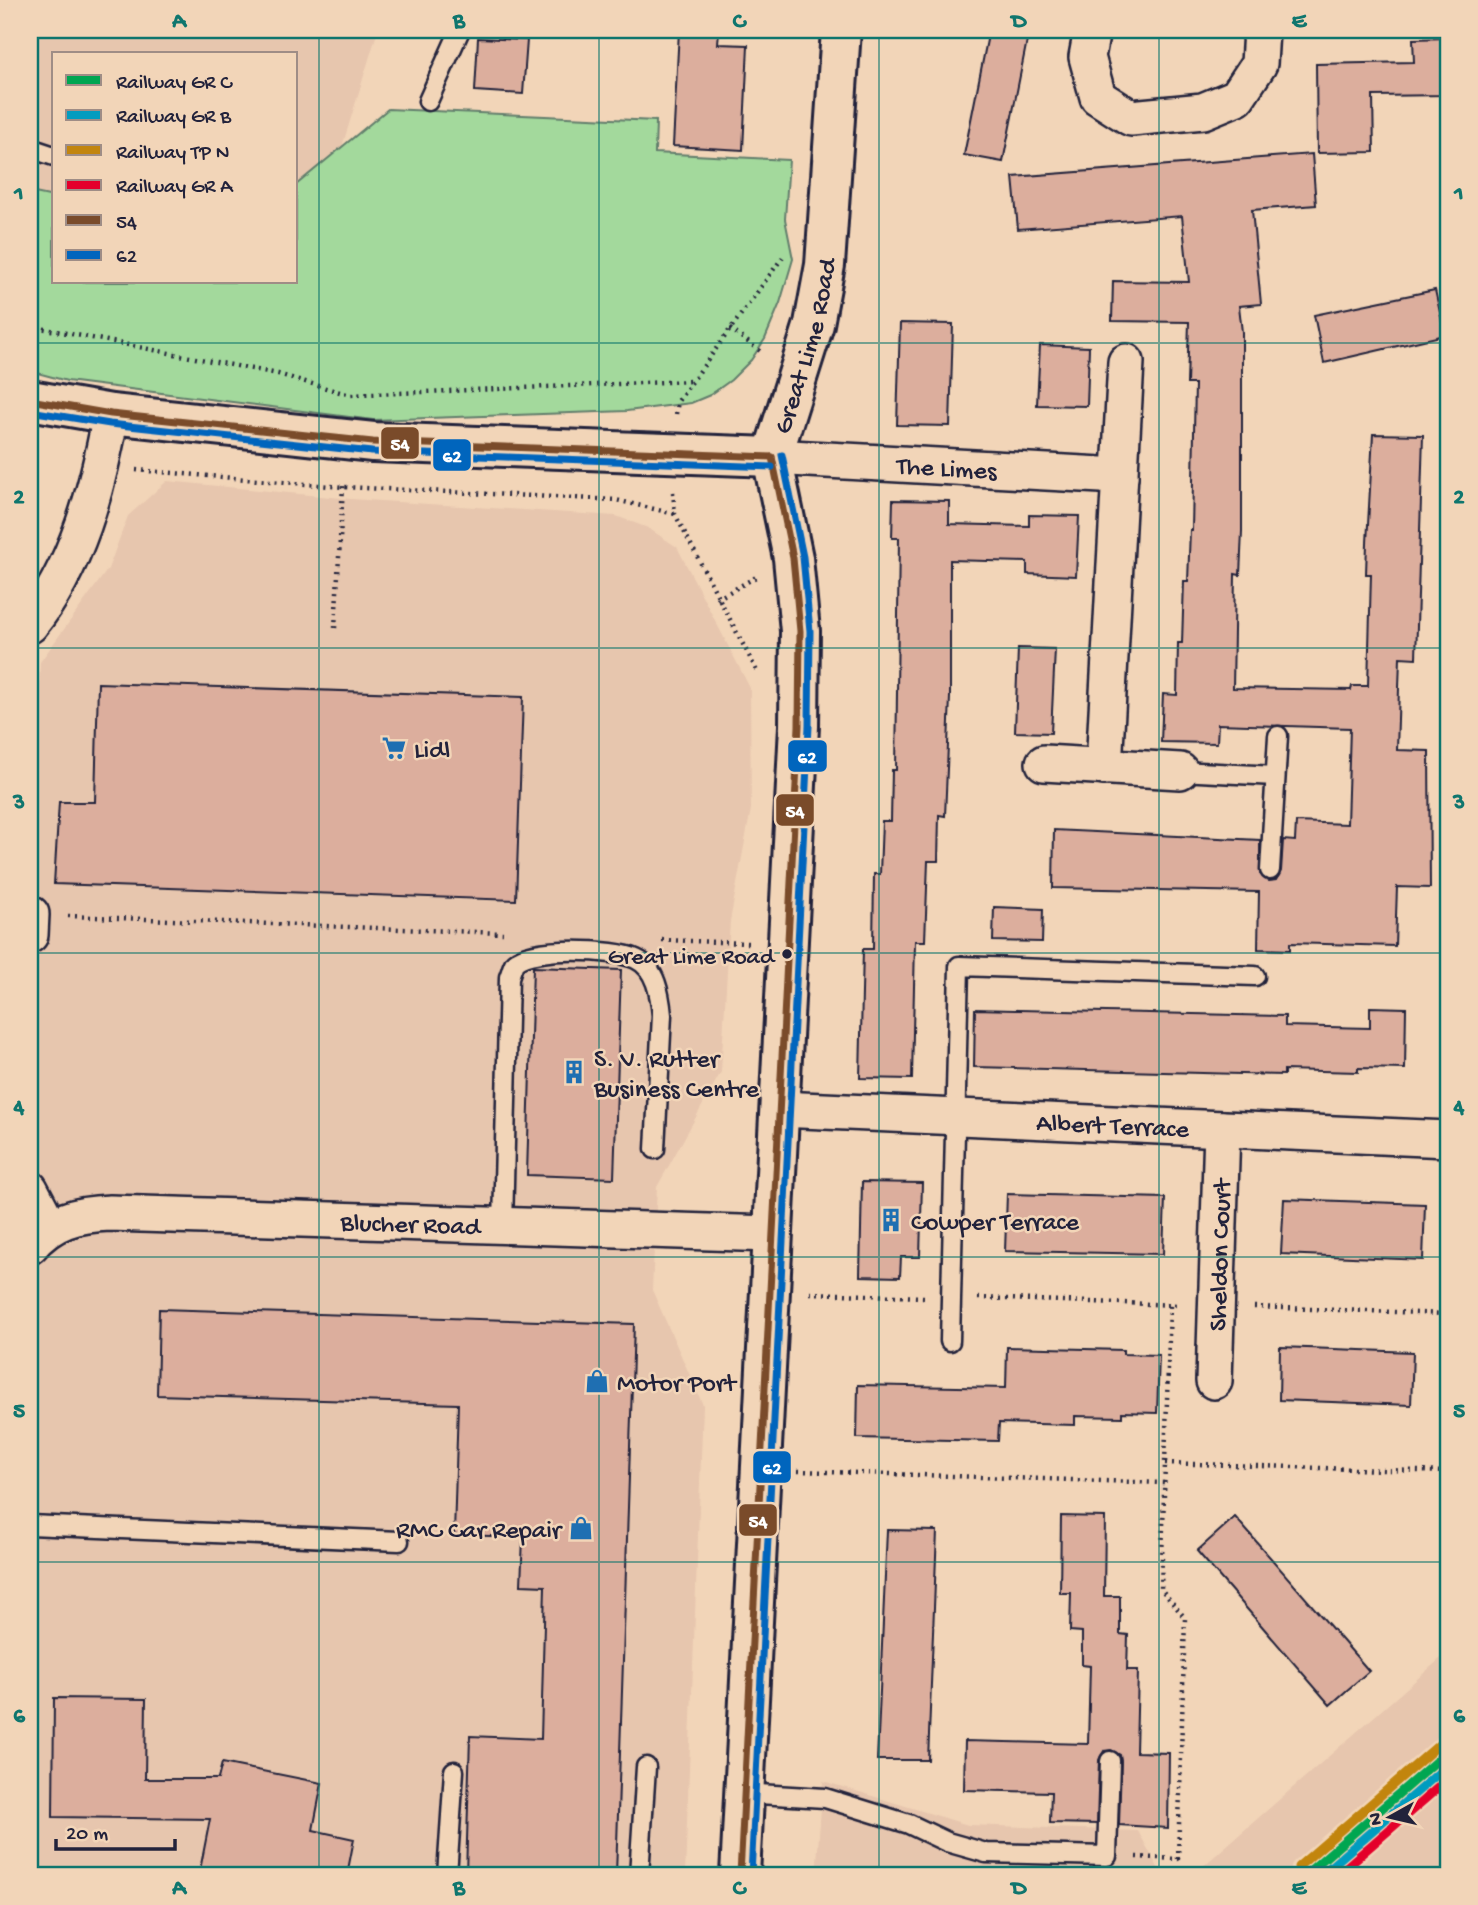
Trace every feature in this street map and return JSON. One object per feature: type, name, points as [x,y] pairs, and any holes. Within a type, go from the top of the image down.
[{"type":"main road","name":"Great Lime Road","points":[[740,1875],[800,688],[800,631],[793,558],[772,457],[814,324],[825,265],[841,30]]},
{"type":"main road","points":[[30,400],[111,414],[373,442],[772,457]]},
{"type":"street","points":[[1093,30],[1087,57],[1098,97],[1131,118],[1203,111],[1237,97],[1259,64],[1261,30]]},
{"type":"street","points":[[1104,766],[1126,362]]},
{"type":"street","points":[[30,625],[53,592],[70,556],[100,468],[111,414]]},
{"type":"street","name":"The Limes","points":[[772,457],[1120,477]]},
{"type":"street","points":[[1044,763],[1180,771]]},
{"type":"street","name":"Albert Terrace","points":[[779,1109],[1448,1139]]},
{"type":"street","name":"Sheldon Court","points":[[1214,1381],[1222,1129]]},
{"type":"street","points":[[30,1189],[40,1237]]},
{"type":"street","name":"Blucher Road","points":[[40,1237],[86,1214],[110,1213],[773,1234]]},
{"type":"lane","points":[[428,101],[460,30]]},
{"type":"lane","points":[[30,148],[52,155]]},
{"type":"lane","points":[[1270,870],[1278,736]]},
{"type":"lane","points":[[1180,771],[1275,776]]},
{"type":"lane","points":[[503,1226],[509,977],[515,963],[531,954],[559,951],[619,954],[638,959],[652,973],[660,995],[662,1015],[655,1149]]},
{"type":"lane","points":[[950,1341],[959,967],[1255,976]]},
{"type":"lane","points":[[30,1525],[399,1541]]},
{"type":"lane","points":[[743,1793],[825,1798],[909,1824],[947,1842],[986,1853],[1107,1856],[1110,1760]]},
{"type":"lane","points":[[639,1875],[646,1766]]},
{"type":"lane","points":[[447,1875],[454,1771]]},
{"type":"path","points":[[793,242],[678,401],[670,454],[675,514],[758,673],[800,688]]},
{"type":"path","points":[[30,326],[278,374],[350,395],[692,381]]},
{"type":"path","points":[[100,468],[343,487],[616,500],[675,514]]},
{"type":"path","points":[[335,628],[343,487]]},
{"type":"path","points":[[30,924],[512,934]]},
{"type":"path","points":[[650,939],[787,945]]},
{"type":"path","points":[[771,1292],[1448,1314]]},
{"type":"path","points":[[1107,1856],[1178,1859],[1185,1618],[1161,1589],[1170,1305]]},
{"type":"path","points":[[1165,1463],[1448,1472],[1448,1460]]},
{"type":"path","points":[[761,1470],[1164,1483]]},
{"type":"shaded area","points":[[30,30],[378,30],[293,306],[293,284],[298,284],[298,52],[52,52],[52,256],[30,251]]},
{"type":"shaded area","points":[[167,481],[351,499],[616,516],[648,528],[677,547],[750,688],[751,809],[730,921],[721,1072],[657,1187],[652,1290],[703,1405],[685,1875],[30,1875],[30,898],[40,662],[108,569],[128,516]]},
{"type":"shaded area","points":[[1448,1652],[1448,1875],[1193,1875]]},
{"type":"shaded area","points":[[823,1781],[968,1825],[1138,1831],[1162,1875],[816,1875]]},
{"type":"green space","points":[[388,109],[656,121],[655,153],[789,160],[785,219],[793,259],[780,303],[765,339],[751,360],[731,380],[710,395],[691,403],[627,411],[373,420],[67,381],[30,371],[30,192],[52,197],[52,284],[298,284],[298,183]]},
{"type":"building","points":[[679,30],[719,30],[718,44],[748,45],[743,150],[673,146]]},
{"type":"building","points":[[989,30],[1029,30],[1003,162],[964,155]]},
{"type":"building","points":[[478,38],[527,40],[523,94],[475,91]]},
{"type":"building","points":[[1448,38],[1448,95],[1373,96],[1374,152],[1317,153],[1316,64],[1414,62],[1413,39]]},
{"type":"building","points":[[1312,154],[1316,205],[1252,210],[1261,304],[1239,306],[1242,332],[1242,531],[1240,575],[1235,574],[1233,688],[1351,690],[1352,686],[1368,686],[1371,574],[1366,574],[1373,434],[1423,435],[1416,658],[1400,657],[1397,750],[1429,751],[1430,888],[1397,887],[1395,946],[1290,943],[1290,950],[1258,949],[1259,892],[1053,888],[1054,830],[1260,840],[1260,874],[1269,881],[1276,880],[1281,871],[1283,840],[1295,841],[1296,822],[1347,824],[1350,728],[1218,724],[1217,743],[1161,742],[1163,694],[1177,695],[1178,643],[1182,643],[1184,581],[1188,581],[1192,530],[1195,384],[1187,384],[1189,322],[1112,321],[1113,281],[1189,282],[1182,216],[1018,229],[1013,177]]},
{"type":"building","points":[[1435,290],[1445,335],[1324,363],[1314,315]]},
{"type":"building","points":[[900,323],[953,324],[950,426],[897,425]]},
{"type":"building","points":[[1040,345],[1089,347],[1087,406],[1037,405]]},
{"type":"building","points":[[893,500],[949,501],[949,524],[1029,526],[1029,515],[1079,516],[1076,576],[1027,574],[1027,562],[950,560],[950,697],[945,816],[939,815],[938,861],[928,861],[925,941],[915,941],[912,1079],[860,1078],[863,949],[873,949],[874,874],[880,874],[882,821],[891,821],[892,770],[896,770],[899,538],[892,538]]},
{"type":"building","points":[[1018,648],[1055,649],[1051,733],[1015,732]]},
{"type":"building","points":[[98,683],[523,697],[516,900],[54,884],[59,802],[95,802]]},
{"type":"building","points":[[994,907],[1043,909],[1042,942],[993,941]]},
{"type":"building","name":"S. V. Rutter Business Centre","points":[[533,967],[621,970],[614,1178],[527,1175]]},
{"type":"building","points":[[1370,1007],[1406,1008],[1405,1069],[1358,1068],[1358,1072],[1284,1070],[1284,1075],[974,1067],[975,1009],[1285,1016],[1285,1026],[1370,1028]]},
{"type":"building","name":"Cowper Terrace","points":[[862,1182],[922,1183],[920,1257],[901,1257],[900,1277],[860,1276]]},
{"type":"building","points":[[1007,1194],[1165,1198],[1163,1254],[1005,1251]]},
{"type":"building","points":[[1284,1199],[1425,1204],[1423,1260],[1281,1254]]},
{"type":"building","points":[[159,1309],[634,1324],[616,1875],[466,1875],[470,1736],[541,1739],[545,1586],[521,1585],[523,1537],[454,1535],[458,1404],[157,1395]]},
{"type":"building","points":[[1007,1347],[1123,1350],[1123,1354],[1159,1355],[1157,1413],[1122,1412],[1122,1417],[1075,1416],[1075,1425],[999,1423],[998,1441],[857,1438],[858,1385],[1006,1388]]},
{"type":"building","points":[[1280,1347],[1413,1352],[1411,1405],[1279,1400]]},
{"type":"building","points":[[1061,1516],[1105,1517],[1104,1596],[1120,1596],[1120,1634],[1128,1635],[1127,1670],[1138,1670],[1136,1752],[1169,1753],[1168,1828],[1119,1825],[1121,1761],[1120,1755],[1111,1750],[1104,1751],[1099,1760],[1097,1824],[1050,1823],[1051,1792],[964,1790],[965,1741],[1088,1744],[1090,1666],[1082,1665],[1082,1632],[1070,1631],[1071,1593],[1060,1593]]},
{"type":"building","points":[[1235,1517],[1369,1671],[1330,1705],[1197,1551]]},
{"type":"building","points":[[887,1530],[937,1531],[928,1760],[877,1760]]},
{"type":"building","points":[[54,1698],[146,1699],[145,1779],[218,1779],[222,1763],[322,1783],[313,1830],[354,1839],[347,1875],[223,1875],[200,1870],[210,1819],[53,1817]]},
{"type":"transit line","name":"54","points":[[30,400],[111,414],[373,442],[772,457]]},
{"type":"transit line","name":"62","points":[[30,411],[110,424],[372,452],[772,467]]},
{"type":"transit line","name":"62","points":[[751,1875],[809,726],[810,631],[803,557],[782,455]]},
{"type":"transit line","name":"54","points":[[740,1875],[799,726],[800,631],[793,558],[772,457]]},
{"type":"transit line","points":[[1298,1867],[1441,1743]]},
{"type":"transit line","points":[[1305,1875],[1448,1751]]},
{"type":"transit line","points":[[1321,1875],[1448,1765]]},
{"type":"transit line","points":[[1337,1875],[1448,1779]]},
{"type":"place","name":"Lidl","points":[[394,748]]},
{"type":"place","name":"Great Lime Road","points":[[787,954]]},
{"type":"place","name":"S. V. Rutter Business Centre","points":[[574,1072]]},
{"type":"place","name":"Cowper Terrace","points":[[891,1220]]},
{"type":"place","name":"Motor Port","points":[[597,1381]]},
{"type":"place","name":"RMC Car Repair","points":[[581,1528]]}]
